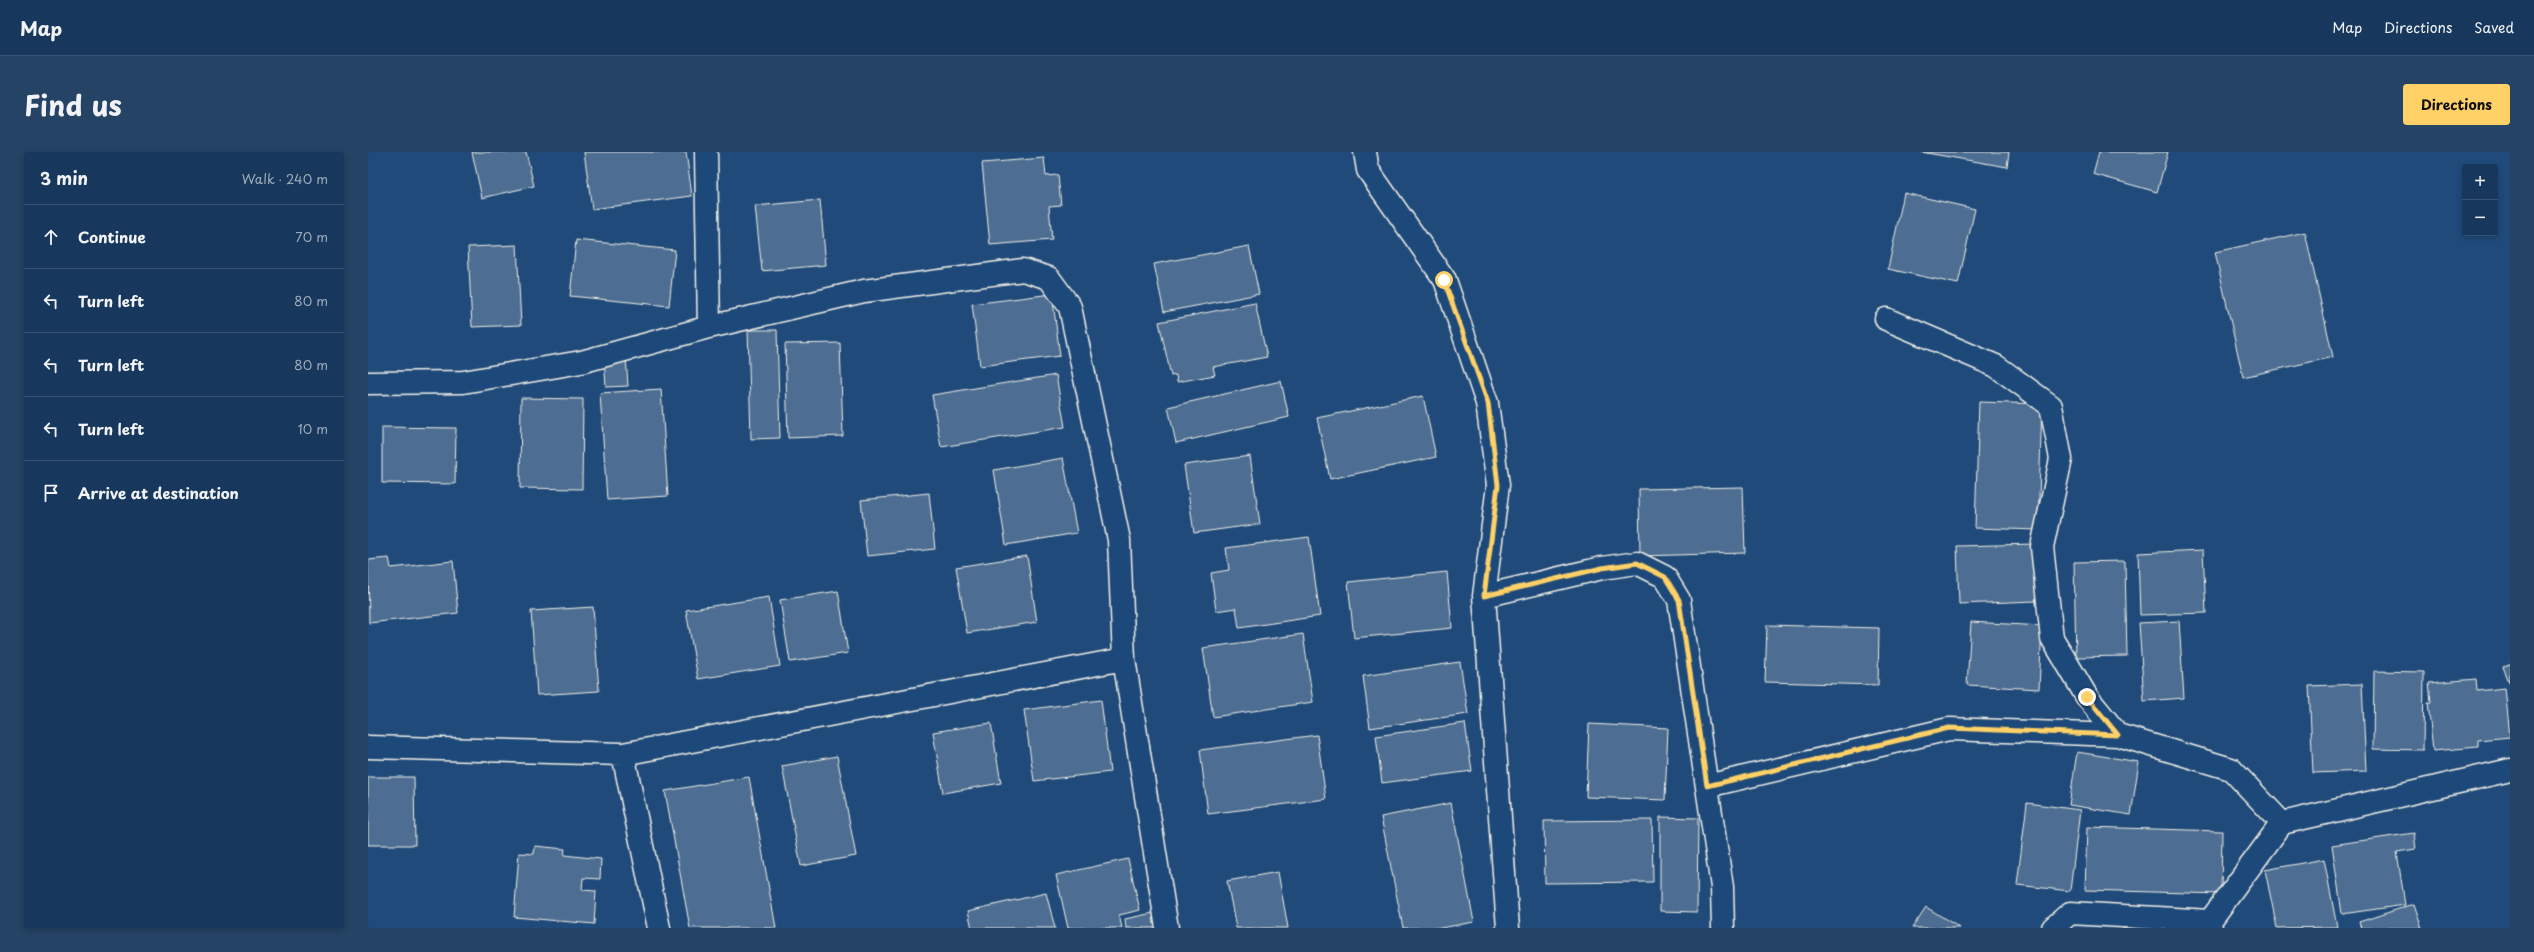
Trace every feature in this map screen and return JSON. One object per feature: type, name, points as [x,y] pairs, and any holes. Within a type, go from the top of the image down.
[{"type":"street","points":[[706,152],[710,327]]},
{"type":"street","points":[[1365,152],[1368,170],[1444,280],[1488,403],[1498,485],[1484,596],[1508,928]]},
{"type":"street","points":[[368,383],[463,382],[581,362],[710,327],[864,291],[1023,270],[1049,278],[1070,306],[1119,540],[1124,658],[1167,928]]},
{"type":"street","points":[[1886,319],[1996,366],[2051,406],[2061,460],[2042,547],[2052,638],[2087,697],[2118,735]]},
{"type":"street","points":[[1484,596],[1602,568],[1637,563],[1665,577],[1679,600],[1722,888],[1723,928]]},
{"type":"street","points":[[368,747],[623,754],[1124,658]]},
{"type":"street","points":[[1707,786],[1949,728],[2118,735],[2231,769],[2282,823]]},
{"type":"street","points":[[623,754],[659,928]]},
{"type":"street","points":[[2053,928],[2070,913],[2210,925],[2282,823],[2510,770]]},
{"type":"building","points":[[472,152],[526,152],[534,186],[482,198]]},
{"type":"building","points":[[584,152],[686,152],[692,196],[592,209]]},
{"type":"building","points":[[1921,152],[2009,152],[2007,167]]},
{"type":"building","points":[[2099,152],[2168,152],[2157,192],[2093,174]]},
{"type":"building","points":[[1044,158],[1046,176],[1058,175],[1061,205],[1049,206],[1052,240],[990,245],[982,163]]},
{"type":"building","points":[[1904,193],[1975,209],[1958,284],[1888,269]]},
{"type":"building","points":[[820,200],[826,265],[762,271],[755,206]]},
{"type":"building","points":[[2305,232],[2333,357],[2243,377],[2215,252]]},
{"type":"building","points":[[576,240],[675,250],[669,306],[570,296]]},
{"type":"building","points":[[517,245],[521,325],[472,327],[468,247]]},
{"type":"building","points":[[1249,246],[1259,294],[1164,312],[1154,264]]},
{"type":"building","points":[[1052,294],[1060,356],[980,366],[972,304]]},
{"type":"building","points":[[1255,303],[1267,357],[1213,367],[1215,375],[1177,382],[1176,375],[1171,376],[1159,322]]},
{"type":"building","points":[[748,330],[777,330],[780,438],[751,439]]},
{"type":"building","points":[[840,343],[843,436],[788,438],[785,344]]},
{"type":"building","points":[[626,356],[628,386],[606,387],[604,357]]},
{"type":"building","points":[[1056,375],[1065,427],[941,447],[932,395]]},
{"type":"building","points":[[1281,381],[1289,417],[1176,443],[1168,407]]},
{"type":"building","points":[[661,389],[668,496],[607,500],[600,393]]},
{"type":"building","points":[[1423,396],[1436,457],[1330,479],[1317,418]]},
{"type":"building","points":[[521,398],[583,399],[582,489],[520,488]]},
{"type":"building","points":[[1979,402],[2042,404],[2038,530],[1975,528]]},
{"type":"building","points":[[382,427],[456,428],[455,484],[382,483]]},
{"type":"building","points":[[1250,456],[1260,524],[1194,533],[1184,465]]},
{"type":"building","points":[[1063,458],[1077,533],[1006,545],[994,470]]},
{"type":"building","points":[[1743,487],[1745,553],[1640,556],[1639,489]]},
{"type":"building","points":[[929,493],[935,549],[867,556],[861,500]]},
{"type":"building","points":[[1309,537],[1320,616],[1239,628],[1236,608],[1216,611],[1211,573],[1229,570],[1226,548]]},
{"type":"building","points":[[2034,544],[2036,601],[1959,604],[1957,546]]},
{"type":"building","points":[[2203,550],[2206,613],[2140,615],[2138,553]]},
{"type":"building","points":[[1027,556],[1037,622],[967,633],[956,567]]},
{"type":"building","points":[[389,558],[391,568],[453,561],[458,613],[369,623],[368,560]]},
{"type":"building","points":[[2125,561],[2127,656],[2076,657],[2074,562]]},
{"type":"building","points":[[1447,572],[1452,628],[1354,638],[1348,582]]},
{"type":"building","points":[[838,591],[848,653],[790,662],[780,600]]},
{"type":"building","points":[[769,597],[780,666],[698,679],[686,610]]},
{"type":"building","points":[[593,607],[599,691],[537,695],[531,611]]},
{"type":"building","points":[[2179,621],[2184,698],[2144,701],[2139,623]]},
{"type":"building","points":[[1971,622],[2042,626],[2039,689],[1967,685]]},
{"type":"building","points":[[1767,625],[1879,628],[1878,685],[1765,682]]},
{"type":"building","points":[[1303,634],[1313,702],[1213,717],[1203,648]]},
{"type":"building","points":[[1460,662],[1468,714],[1370,728],[1363,676]]},
{"type":"building","points":[[2510,663],[2510,684],[2503,667]]},
{"type":"building","points":[[2374,671],[2424,672],[2423,750],[2373,749]]},
{"type":"building","points":[[2476,679],[2477,691],[2505,688],[2510,737],[2478,740],[2478,747],[2433,751],[2428,702],[2431,702],[2429,683]]},
{"type":"building","points":[[2362,684],[2366,771],[2313,773],[2309,686]]},
{"type":"building","points":[[1101,700],[1110,772],[1034,781],[1024,710]]},
{"type":"building","points":[[991,723],[1001,783],[943,793],[933,732]]},
{"type":"building","points":[[1465,723],[1472,771],[1382,783],[1376,736]]},
{"type":"building","points":[[1589,724],[1668,728],[1665,800],[1586,797]]},
{"type":"building","points":[[1317,735],[1326,799],[1208,814],[1200,750]]},
{"type":"building","points":[[2077,752],[2139,762],[2131,815],[2069,805]]},
{"type":"building","points":[[837,756],[856,856],[801,866],[782,766]]},
{"type":"building","points":[[368,777],[414,777],[415,845],[368,845]]},
{"type":"building","points":[[749,777],[776,928],[690,928],[665,791]]},
{"type":"building","points":[[1451,803],[1474,922],[1441,928],[1403,928],[1381,817]]},
{"type":"building","points":[[2027,803],[2080,810],[2070,891],[2017,885]]},
{"type":"building","points":[[1660,817],[1698,818],[1697,912],[1660,911]]},
{"type":"building","points":[[1652,820],[1653,882],[1545,883],[1544,821]]},
{"type":"building","points":[[2087,827],[2222,831],[2221,894],[2085,890]]},
{"type":"building","points":[[2414,833],[2416,849],[2397,852],[2405,905],[2342,914],[2332,845]]},
{"type":"building","points":[[535,846],[565,849],[564,855],[601,859],[600,879],[583,878],[582,890],[596,891],[594,924],[514,917],[519,853],[534,854]]},
{"type":"building","points":[[1128,859],[1140,910],[1119,915],[1122,928],[1068,928],[1056,875]]},
{"type":"building","points":[[2324,859],[2337,927],[2277,928],[2265,870]]},
{"type":"building","points":[[1278,872],[1288,928],[1236,928],[1227,881]]},
{"type":"building","points":[[1046,893],[1055,928],[972,928],[968,911]]},
{"type":"building","points":[[2414,904],[2422,928],[2361,928],[2359,922]]},
{"type":"building","points":[[1926,907],[1960,928],[1912,928]]},
{"type":"building","points":[[1153,913],[1156,928],[1126,928],[1125,919]]},
{"type":"route","points":[[1444,280],[1488,403],[1498,485],[1484,596],[1602,568],[1637,563],[1665,577],[1679,600],[1707,786],[1949,728],[2118,735],[2087,697]]}]
